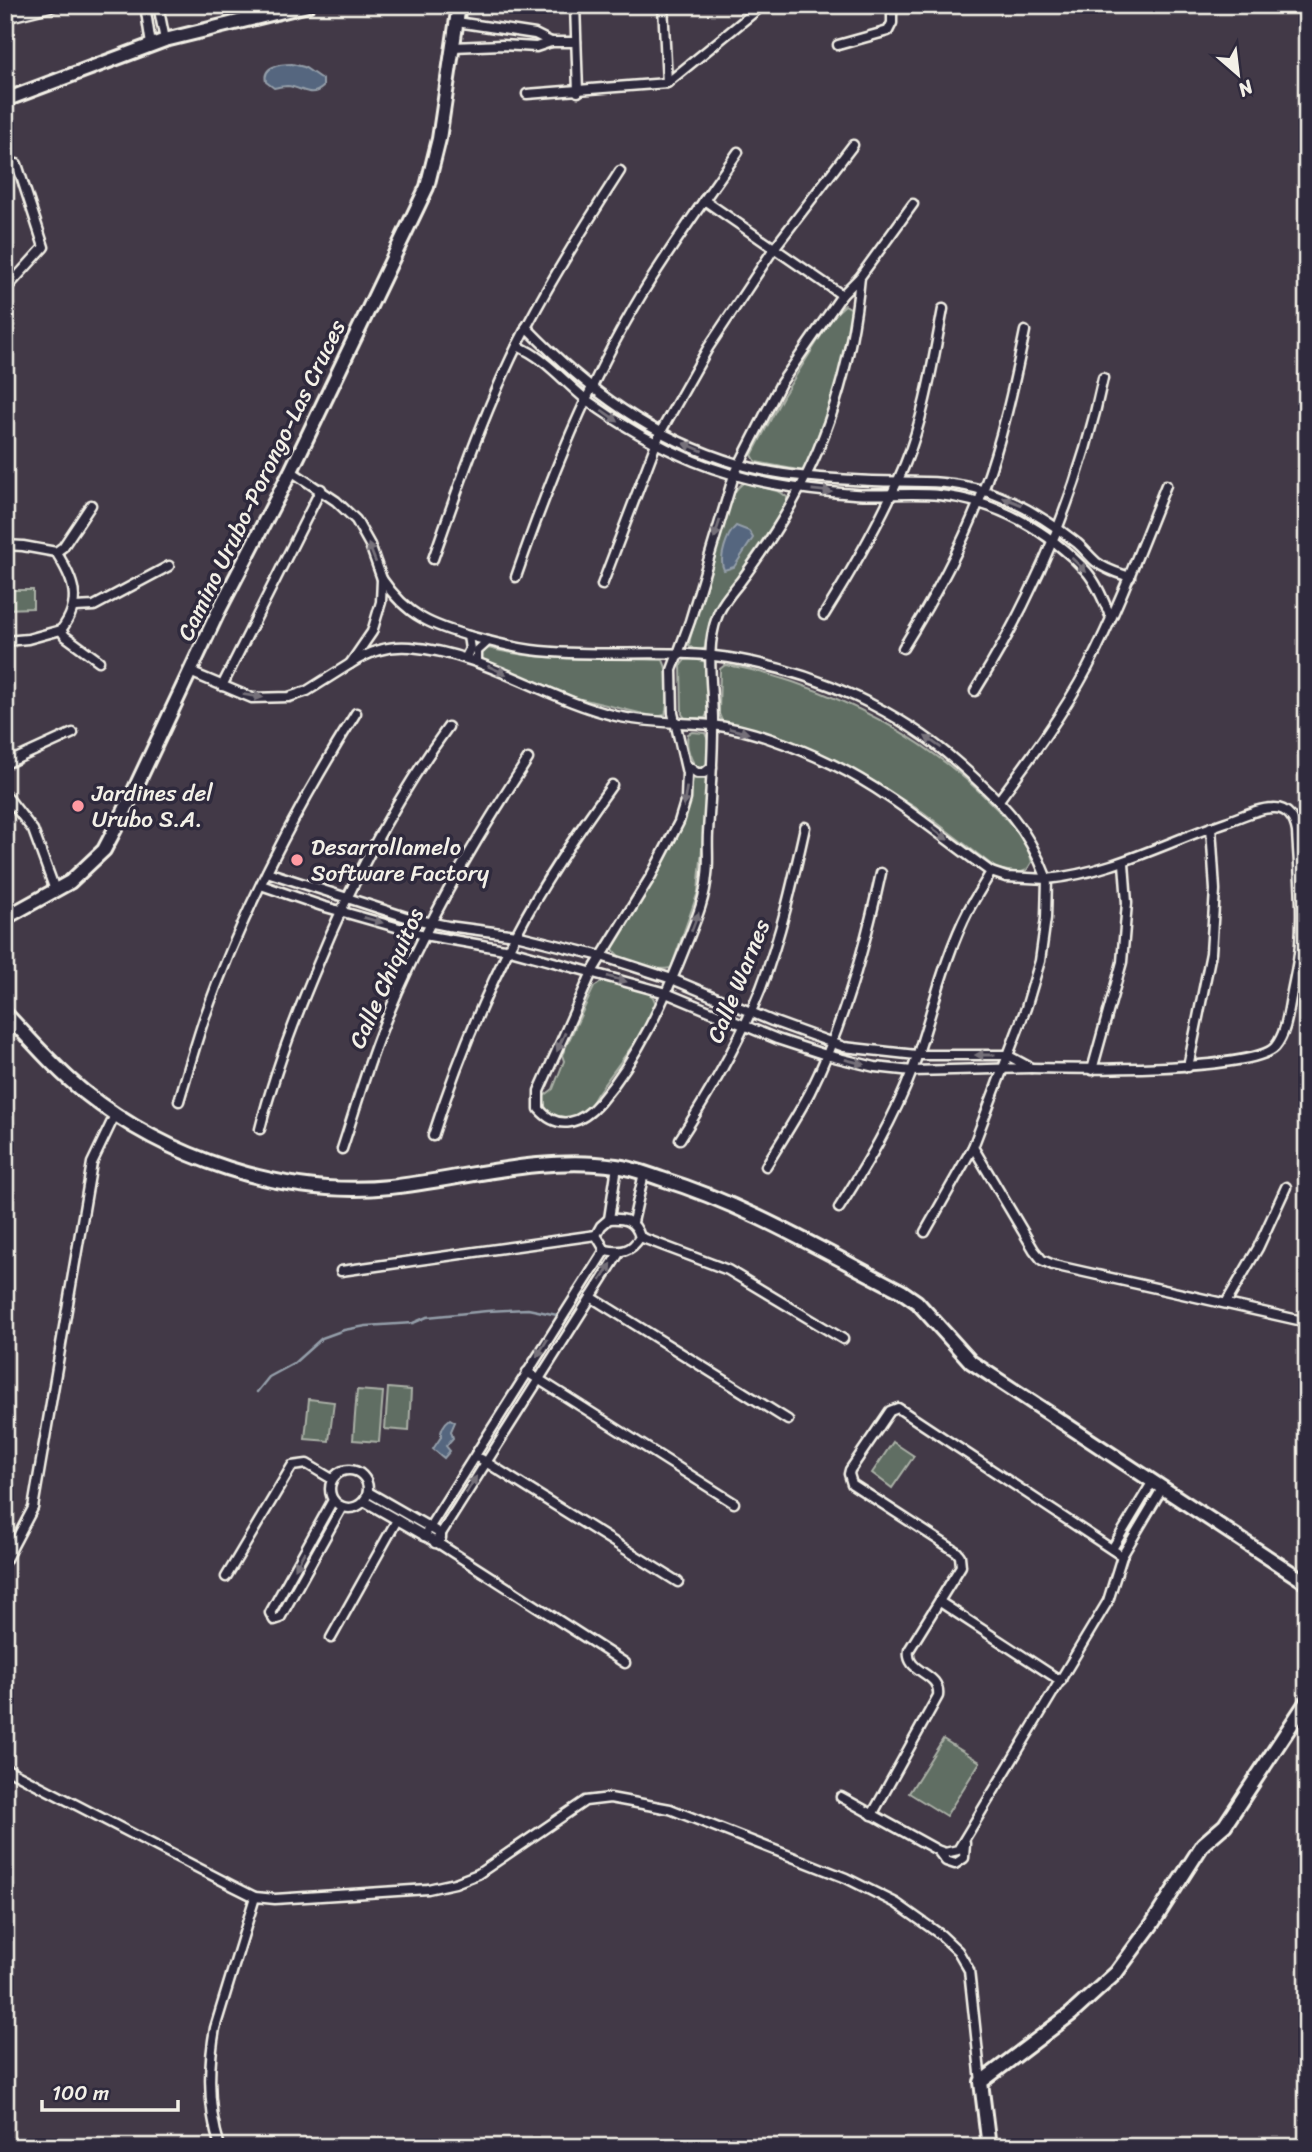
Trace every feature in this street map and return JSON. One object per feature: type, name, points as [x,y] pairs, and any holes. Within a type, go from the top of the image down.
[{"type":"street","points":[[5,18],[58,5]]},
{"type":"street","points":[[145,5],[151,44]]},
{"type":"street","points":[[158,5],[165,40]]},
{"type":"street","points":[[5,100],[151,44],[309,5]]},
{"type":"street","name":"Camino Urubo-Porongo-Las Cruces","points":[[5,918],[86,869],[104,850],[124,812],[219,610],[428,187],[439,139],[459,5]]},
{"type":"street","points":[[575,5],[578,92]]},
{"type":"street","points":[[663,5],[667,83]]},
{"type":"street","points":[[527,94],[667,83],[763,5]]},
{"type":"street","points":[[838,45],[888,31],[892,23],[891,5]]},
{"type":"street","points":[[457,22],[535,34],[551,42]]},
{"type":"street","points":[[485,46],[487,27]]},
{"type":"street","points":[[453,47],[536,47],[551,42],[576,42]]},
{"type":"street","points":[[602,585],[660,433],[708,348],[775,247],[853,145]]},
{"type":"street","points":[[516,577],[542,501],[591,389],[642,295],[738,152]]},
{"type":"street","points":[[5,168],[17,164],[44,247],[5,290]]},
{"type":"street","points":[[433,559],[466,465],[526,327],[620,171]]},
{"type":"street","points":[[704,200],[842,295]]},
{"type":"street","points":[[860,277],[856,321],[842,383],[807,476],[780,524],[717,616],[711,656],[713,725],[707,875],[701,908],[666,993],[637,1051],[615,1084],[591,1113],[577,1121],[561,1123],[547,1118],[539,1109],[539,1091],[592,972],[651,876],[679,822],[686,799],[686,765],[673,713],[673,670],[734,475],[781,383],[842,295],[860,277],[913,204]]},
{"type":"street","points":[[824,615],[851,573],[905,465],[922,412],[943,309]]},
{"type":"street","points":[[526,327],[556,359],[591,389],[660,433],[739,464],[807,476],[856,481],[941,481],[984,490],[1021,505],[1078,544],[1096,563],[1130,577]]},
{"type":"street","points":[[903,648],[936,595],[984,490],[1013,391],[1025,331]]},
{"type":"street","points":[[517,346],[530,351],[587,400],[620,423],[656,444],[734,475],[800,489],[856,494],[939,495],[978,503],[1015,517],[1053,542],[1088,573],[1111,618]]},
{"type":"street","points":[[975,691],[1028,599],[1053,542],[1076,484],[1092,432],[1103,379]]},
{"type":"street","points":[[290,471],[321,489],[356,520],[370,545],[382,579],[407,609],[436,627],[538,651],[678,653],[741,660],[795,673],[860,698],[905,723],[946,752],[999,800],[1035,848],[1047,879],[1046,918],[1040,961],[1026,1008],[973,1147],[925,1232]]},
{"type":"street","points":[[999,800],[1039,748],[1087,669],[1130,577],[1166,485]]},
{"type":"street","points":[[222,686],[321,489]]},
{"type":"street","points":[[5,545],[56,552],[63,547],[91,505]]},
{"type":"street","points":[[5,641],[28,639],[61,630],[75,607],[73,584],[56,552]]},
{"type":"street","points":[[75,607],[94,606],[169,566]]},
{"type":"street","points":[[350,664],[372,632],[381,602],[382,579]]},
{"type":"street","points":[[61,630],[65,636],[99,661]]},
{"type":"street","points":[[466,657],[470,649],[468,636]]},
{"type":"street","points":[[477,661],[477,651],[488,641]]},
{"type":"street","points":[[190,672],[252,698],[289,697],[307,691],[369,653],[392,647],[408,646],[466,657],[589,708],[640,720],[713,725],[774,740],[833,764],[889,797],[991,872],[1006,877],[1047,879],[1090,873],[1124,863],[1211,827],[1274,807],[1282,809],[1293,818],[1297,832],[1300,946],[1286,1021],[1274,1049],[1262,1055],[1188,1067],[912,1071],[875,1067],[826,1055],[777,1039],[666,993],[509,950],[424,935],[261,885]]},
{"type":"street","points":[[179,1101],[204,1020],[261,885],[292,821],[356,713]]},
{"type":"street","points":[[260,1129],[281,1058],[346,898],[394,806],[448,727]]},
{"type":"street","points":[[5,764],[73,733]]},
{"type":"street","name":"Calle Chiquitos","points":[[342,1149],[381,1031],[430,922],[464,861],[528,759]]},
{"type":"street","points":[[686,765],[692,772],[697,773],[704,773],[712,766]]},
{"type":"street","points":[[433,1136],[460,1059],[516,935],[562,858],[612,785]]},
{"type":"street","points":[[5,794],[33,830],[55,890]]},
{"type":"street","name":"Calle Warnes","points":[[680,1139],[719,1076],[750,1012],[776,944],[806,827]]},
{"type":"street","points":[[1188,1067],[1211,953],[1215,890],[1211,827]]},
{"type":"street","points":[[1093,1070],[1122,961],[1127,903],[1124,863]]},
{"type":"street","points":[[267,872],[409,918],[516,935],[601,956],[672,979],[830,1043],[872,1052],[916,1055],[1007,1055],[1031,1069]]},
{"type":"street","points":[[839,1208],[872,1155],[912,1071],[958,934],[991,872]]},
{"type":"street","points":[[766,1166],[810,1092],[826,1055],[853,981],[881,873]]},
{"type":"street","points":[[5,1013],[83,1091],[115,1115],[186,1153],[280,1182],[332,1188],[389,1187],[557,1164],[617,1166],[700,1190],[747,1211],[901,1291],[917,1302],[971,1362],[1307,1583]]},
{"type":"street","points":[[5,1561],[33,1508],[92,1163],[115,1115]]},
{"type":"street","points":[[973,1147],[1042,1260],[1053,1265],[1307,1322]]},
{"type":"street","points":[[596,1235],[609,1219],[617,1166]]},
{"type":"street","points":[[633,1222],[644,1173]]},
{"type":"street","points":[[1226,1303],[1258,1248],[1286,1187]]},
{"type":"street","points":[[609,1219],[633,1222],[640,1237]]},
{"type":"street","points":[[596,1235],[605,1250]]},
{"type":"street","points":[[341,1271],[596,1235]]},
{"type":"street","points":[[605,1250],[627,1251],[640,1237]]},
{"type":"street","points":[[640,1237],[728,1270],[843,1339]]},
{"type":"street","points":[[424,1536],[605,1250]]},
{"type":"street","points":[[438,1544],[440,1534],[619,1252]]},
{"type":"street","points":[[591,1297],[788,1420]]},
{"type":"street","points":[[527,1372],[734,1503]]},
{"type":"street","points":[[872,1815],[939,1696],[938,1685],[933,1678],[913,1666],[908,1657],[909,1650],[961,1566],[960,1556],[852,1484],[850,1470],[890,1411],[898,1408],[1122,1556]]},
{"type":"street","points":[[474,1455],[678,1582]]},
{"type":"street","points":[[226,1577],[292,1466],[307,1464],[332,1479]]},
{"type":"street","points":[[345,1470],[359,1473],[365,1478],[368,1492],[364,1502],[354,1508],[342,1507],[333,1500],[330,1493],[332,1479],[345,1470]]},
{"type":"street","points":[[1112,1549],[1158,1484]]},
{"type":"street","points":[[841,1797],[937,1850],[951,1853],[958,1850],[965,1843],[1108,1601],[1122,1556],[1158,1484]]},
{"type":"street","points":[[368,1492],[440,1534]]},
{"type":"street","points":[[333,1500],[270,1613],[272,1619],[280,1618],[342,1507]]},
{"type":"street","points":[[364,1502],[438,1544],[625,1663]]},
{"type":"street","points":[[331,1638],[397,1520]]},
{"type":"street","points":[[940,1602],[1061,1681]]},
{"type":"street","points":[[981,2082],[1071,2014],[1116,1973],[1152,1924],[1203,1844],[1225,1825],[1307,1701]]},
{"type":"street","points":[[5,1768],[255,1897],[275,1899],[428,1889],[456,1883],[478,1874],[585,1801],[610,1798],[670,1809],[846,1878],[896,1903],[941,1935],[958,1951],[969,1970],[989,2147]]},
{"type":"street","points":[[220,2147],[211,2112],[211,2049],[255,1897]]},
{"type":"green space","points":[[845,305],[853,312],[836,386],[803,471],[756,462],[752,455],[783,396],[834,315]]},
{"type":"green space","points":[[745,482],[780,492],[787,497],[787,504],[714,611],[705,648],[692,649],[689,645],[690,639],[723,518],[734,493]]},
{"type":"green space","points":[[5,590],[33,590],[33,608],[5,609]]},
{"type":"green space","points":[[483,649],[554,658],[663,660],[668,687],[665,715],[656,717],[577,698],[483,660]]},
{"type":"green space","points":[[685,660],[704,661],[709,674],[711,698],[705,718],[685,718],[682,714],[681,665]]},
{"type":"green space","points":[[725,665],[768,674],[822,693],[903,733],[952,768],[997,809],[1023,840],[1030,854],[1032,862],[1027,870],[1019,873],[997,869],[923,812],[846,766],[787,739],[722,721],[719,714],[720,669]]},
{"type":"green space","points":[[692,732],[705,733],[708,740],[709,767],[700,770],[691,759],[687,738]]},
{"type":"green space","points":[[693,779],[707,779],[708,785],[698,892],[671,968],[639,966],[617,955],[613,949],[615,942],[677,837],[685,816]]},
{"type":"green space","points":[[603,981],[647,992],[656,1004],[637,1039],[589,1108],[576,1116],[558,1116],[546,1110],[543,1097],[553,1089],[564,1061],[562,1055],[594,987]]},
{"type":"green space","points":[[388,1388],[411,1390],[409,1431],[385,1429]]},
{"type":"green space","points":[[357,1390],[383,1392],[379,1442],[353,1440]]},
{"type":"green space","points":[[309,1399],[334,1402],[329,1441],[305,1439]]},
{"type":"green space","points":[[893,1442],[914,1456],[892,1488],[872,1473]]},
{"type":"green space","points":[[943,1739],[980,1762],[946,1816],[909,1793]]},
{"type":"water","points":[[292,64],[304,67],[323,80],[323,87],[310,92],[287,86],[274,88],[266,82],[269,69],[277,65]]},
{"type":"water","points":[[736,526],[749,531],[753,538],[734,567],[724,570],[724,547]]},
{"type":"water","points":[[450,1419],[455,1422],[451,1431],[453,1438],[446,1446],[450,1451],[444,1458],[433,1449],[441,1437],[443,1427]]},
{"type":"waterway","points":[[257,1392],[269,1377],[293,1364],[322,1338],[344,1330],[413,1323],[427,1317],[487,1311],[528,1309],[557,1315]]},
{"type":"place","name":"Jardines del Urubo S.A.","points":[[78,806]]},
{"type":"place","name":"Desarrollamelo Software Factory","points":[[297,860]]}]
